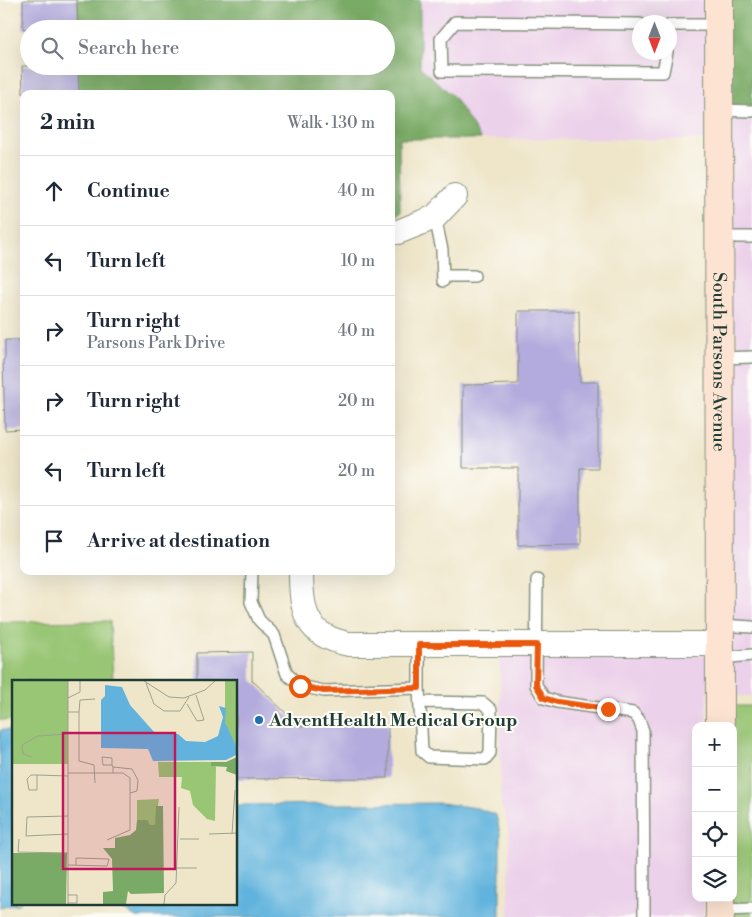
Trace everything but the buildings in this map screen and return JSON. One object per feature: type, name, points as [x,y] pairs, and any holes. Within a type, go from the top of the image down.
[{"type":"street","name":"South Parsons Avenue","points":[[719,13],[720,722]]},
{"type":"street","points":[[395,232],[435,216],[455,196]]},
{"type":"street","points":[[301,575],[301,602],[306,614],[313,626],[323,635],[336,642],[349,644],[419,645],[720,643]]},
{"type":"lane","points":[[677,23],[719,13]]},
{"type":"lane","points":[[632,24],[455,22],[441,38],[442,71],[664,72],[666,60]]},
{"type":"lane","points":[[719,110],[752,111]]},
{"type":"lane","points":[[435,216],[442,250],[443,279],[474,276]]},
{"type":"lane","points":[[719,237],[752,237]]},
{"type":"lane","points":[[719,358],[752,357]]},
{"type":"lane","points":[[252,575],[252,602],[259,620],[274,635],[287,674],[300,686],[324,691],[419,688]]},
{"type":"lane","points":[[537,580],[536,685],[544,698],[557,702],[633,713],[639,720],[643,731],[644,917]]},
{"type":"lane","points":[[720,643],[752,627]]},
{"type":"lane","points":[[720,643],[752,655]]},
{"type":"lane","points":[[419,645],[419,688],[422,751],[429,757],[485,759],[490,753],[491,710],[483,703],[420,702]]},
{"type":"lane","points":[[720,908],[752,909]]},
{"type":"shaded area","points":[[420,0],[708,0],[708,140],[481,139],[453,96],[420,67]]},
{"type":"shaded area","points":[[729,105],[752,106],[752,696],[731,696]]},
{"type":"shaded area","points":[[709,656],[706,722],[692,722],[692,902],[704,902],[704,917],[509,917],[509,834],[505,813],[501,807],[500,657]]},
{"type":"green space","points":[[75,0],[420,0],[420,67],[453,96],[481,139],[399,139],[400,212],[395,214],[395,90],[75,90],[75,75],[395,75],[395,20],[75,20]]},
{"type":"green space","points":[[729,0],[752,0],[752,106],[729,105]]},
{"type":"green space","points":[[110,621],[113,680],[12,680],[12,720],[0,720],[0,622]]},
{"type":"green space","points":[[720,706],[752,706],[752,917],[721,917],[730,902],[737,902],[737,722],[730,722]]},
{"type":"water","points":[[0,730],[12,730],[12,904],[17,904],[0,908]]},
{"type":"water","points":[[441,803],[477,808],[496,815],[500,833],[500,917],[136,917],[114,904],[238,904],[238,805]]},
{"type":"place","name":"AdventHealth Medical Group","points":[[259,720]]},
{"type":"route","points":[[300,686],[324,691],[419,688],[419,645],[537,645],[536,685],[544,698],[557,702],[608,709]]}]
